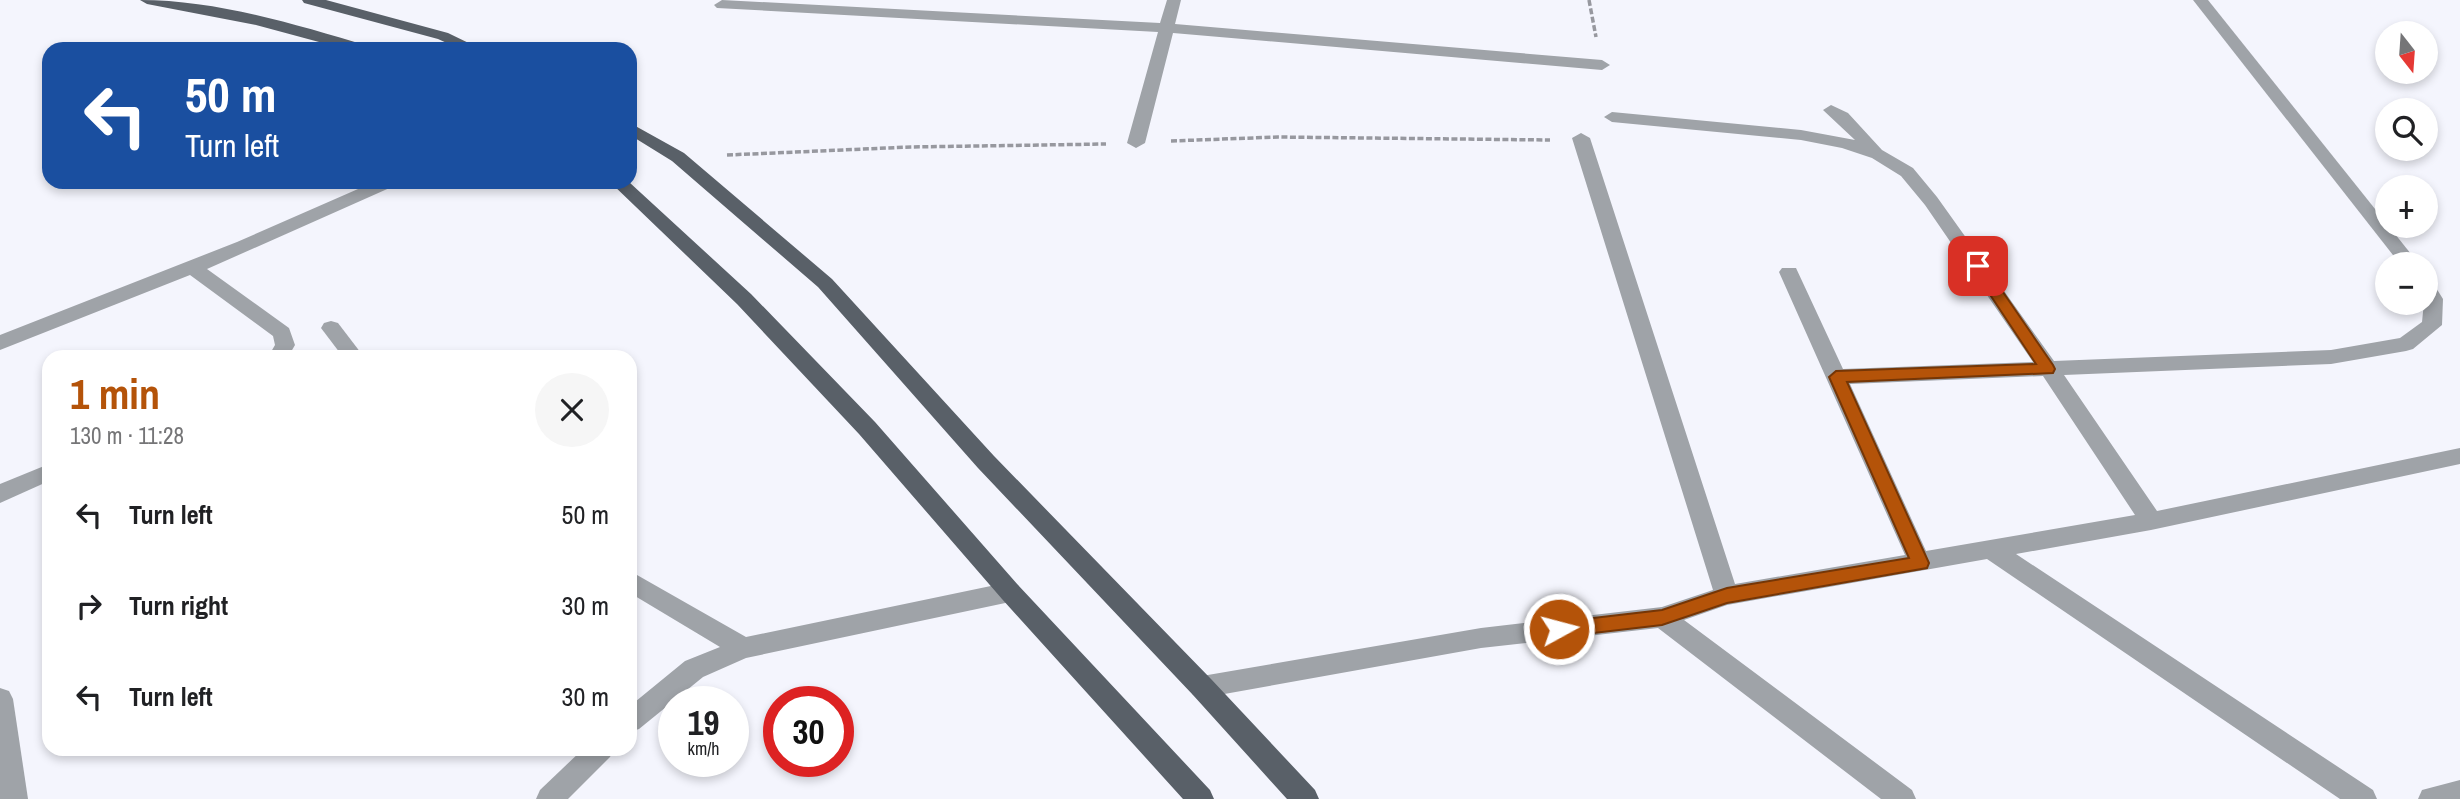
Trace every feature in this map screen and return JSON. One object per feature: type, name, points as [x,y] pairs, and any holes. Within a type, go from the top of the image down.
[{"type":"main road","points":[[147,0],[204,9],[339,42]]},
{"type":"main road","points":[[309,0],[443,36],[456,42]]},
{"type":"main road","points":[[637,132],[678,157],[825,283],[986,462],[1202,687],[1305,799]]},
{"type":"main road","points":[[626,189],[763,318],[867,428],[1010,592],[1200,799]]},
{"type":"street","points":[[928,16],[935,0]]},
{"type":"street","points":[[1136,143],[1174,0]]},
{"type":"street","points":[[2200,0],[2400,252]]},
{"type":"street","points":[[722,5],[1168,28],[1602,65]]},
{"type":"street","points":[[1831,110],[1842,117],[1878,154],[1907,173],[1931,201],[2010,310],[2151,521]]},
{"type":"street","points":[[1612,117],[1801,135],[1846,143],[1878,154]]},
{"type":"street","points":[[1581,138],[1727,596]]},
{"type":"street","points":[[0,343],[301,225],[374,189]]},
{"type":"street","points":[[193,268],[282,333],[285,345],[282,350]]},
{"type":"street","points":[[1789,272],[1920,563]]},
{"type":"street","points":[[1836,377],[2331,357],[2406,344],[2432,325],[2432,315]]},
{"type":"street","points":[[331,328],[348,350]]},
{"type":"street","points":[[1202,687],[1481,638],[1662,617],[1727,596],[2151,521],[2460,456]]},
{"type":"street","points":[[0,494],[42,475]]},
{"type":"street","points":[[1992,550],[2363,799]]},
{"type":"street","points":[[637,585],[743,648]]},
{"type":"street","points":[[637,715],[694,669],[743,648],[1010,592]]},
{"type":"street","points":[[1662,617],[1902,799]]},
{"type":"street","points":[[0,699],[14,799]]},
{"type":"street","points":[[550,799],[594,756]]},
{"type":"street","points":[[2432,799],[2460,792]]},
{"type":"path","points":[[1589,0],[1602,65]]},
{"type":"path","points":[[678,157],[911,147],[1136,143],[1278,137],[1549,141],[1581,138]]},
{"type":"route","points":[[1559,629],[1662,617],[1727,596],[1920,563],[1836,377],[2047,369],[1978,266]]}]
